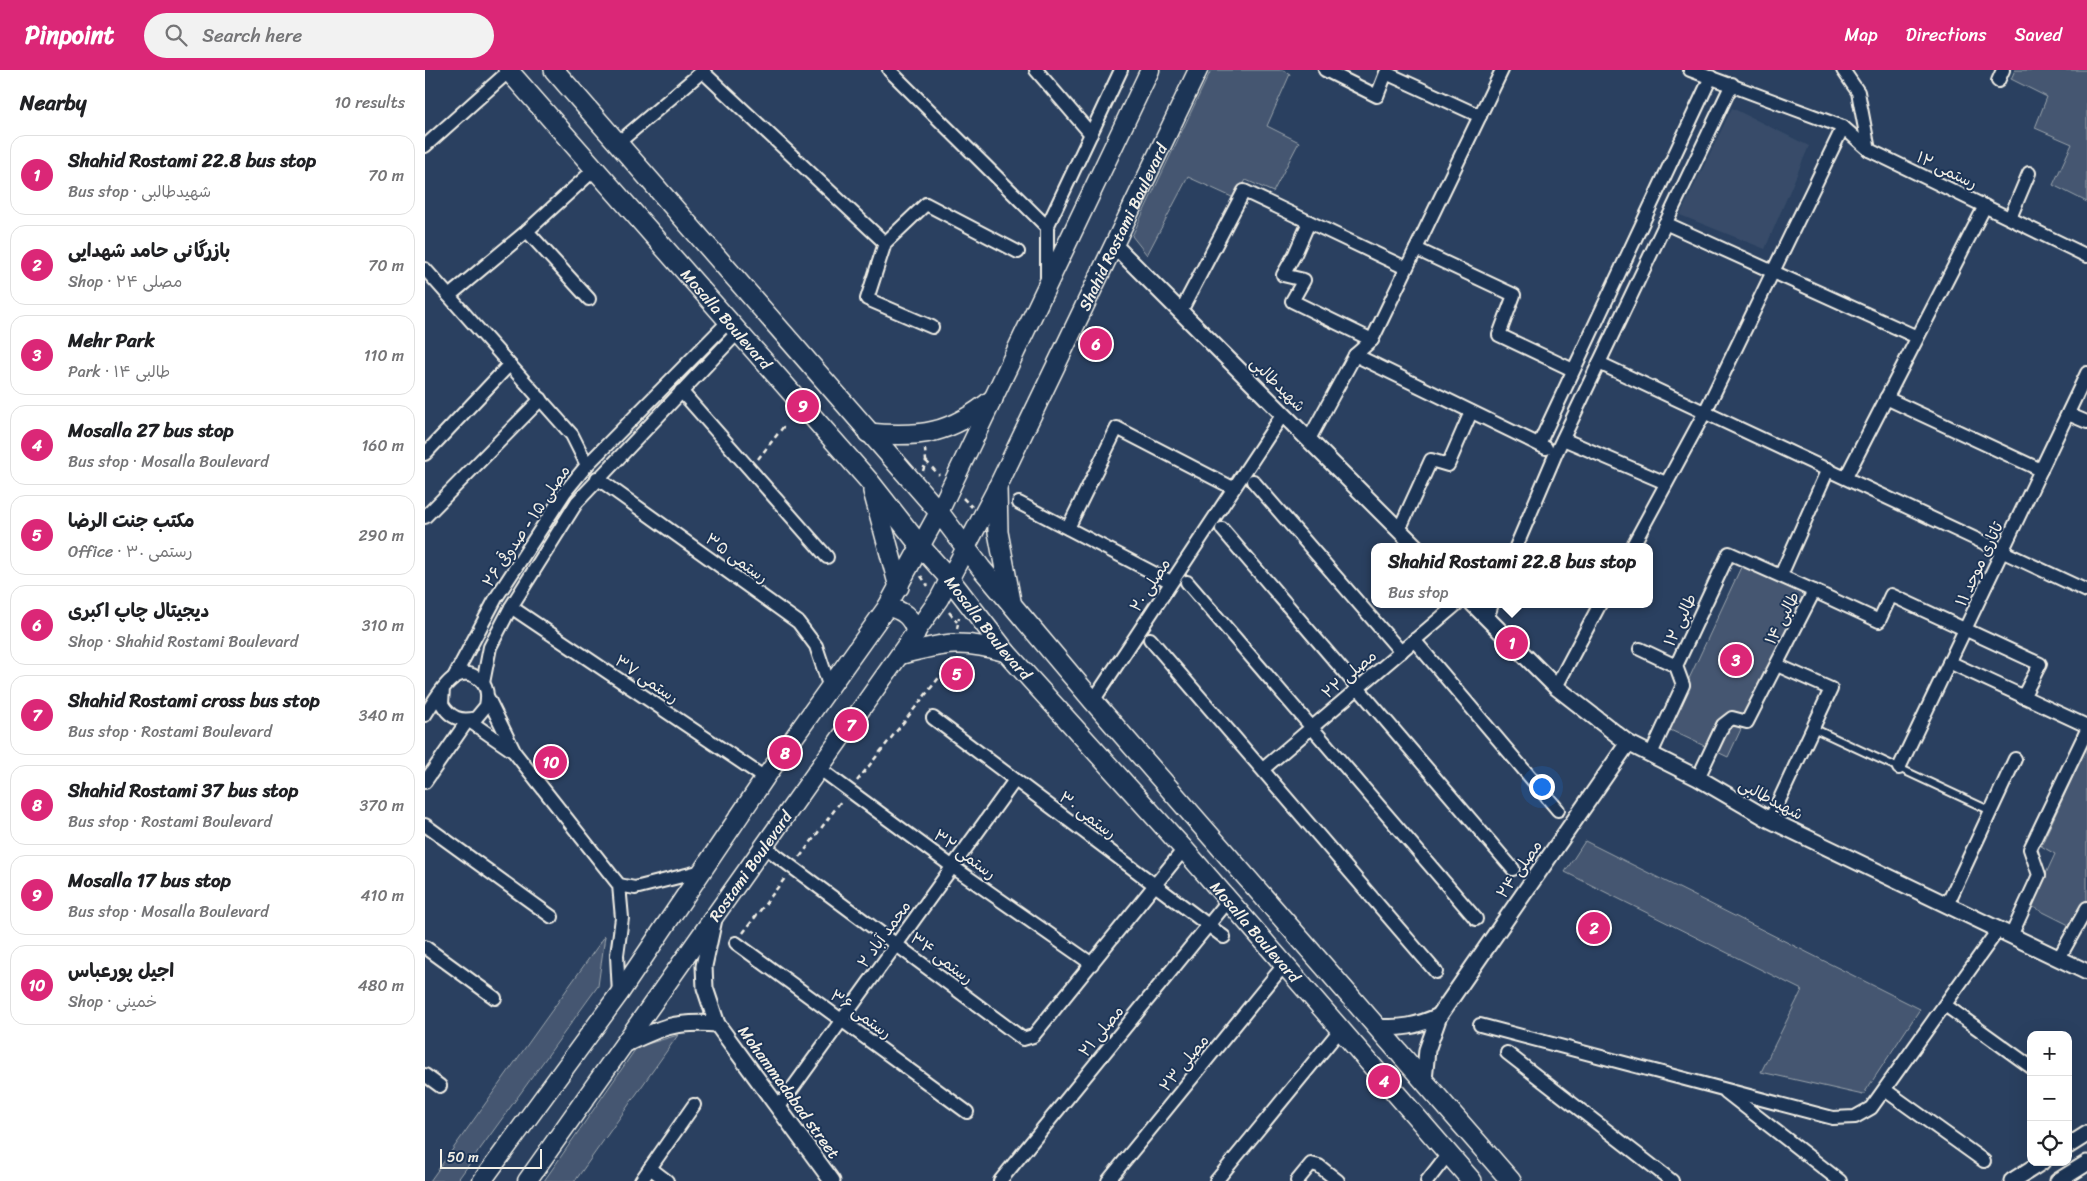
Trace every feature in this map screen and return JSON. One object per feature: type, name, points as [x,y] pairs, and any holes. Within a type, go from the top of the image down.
[{"type":"main road","name":"Mosalla Boulevard","points":[[553,70],[868,433],[939,512],[1012,604],[1093,701],[1511,1181]]},
{"type":"main road","points":[[482,1181],[619,994],[765,778],[887,607],[939,512],[1150,70]]},
{"type":"main road","name":"Shahid Rostami Boulevard","points":[[967,547],[1115,246],[1198,70]]},
{"type":"main road","name":"Mosalla Boulevard","points":[[509,71],[871,482],[1006,652],[1184,849],[1472,1181]]},
{"type":"main road","points":[[733,327],[750,296]]},
{"type":"main road","points":[[868,433],[905,436],[924,435],[969,418],[993,400]]},
{"type":"main road","points":[[871,482],[899,587]]},
{"type":"main road","points":[[997,488],[998,532],[1012,604]]},
{"type":"main road","name":"Rostami Boulevard","points":[[527,1181],[902,654],[939,599],[967,547]]},
{"type":"main road","points":[[887,607],[903,612],[914,625],[916,633]]},
{"type":"main road","points":[[902,654],[958,642],[983,645],[1006,652]]},
{"type":"street","points":[[889,70],[1047,226]]},
{"type":"street","points":[[1036,70],[1091,134]]},
{"type":"street","points":[[1047,288],[1047,226],[1121,70]]},
{"type":"street","points":[[1325,70],[1377,96],[1385,73],[1480,116]]},
{"type":"street","points":[[1309,439],[1355,355],[1372,340],[1502,70]]},
{"type":"street","points":[[1634,543],[1705,412],[1843,127],[1732,84],[1690,70]]},
{"type":"street","points":[[1843,70],[1858,92],[1869,150]]},
{"type":"street","points":[[425,146],[509,71]]},
{"type":"street","points":[[618,143],[703,71],[885,243]]},
{"type":"street","points":[[1539,444],[1711,77]]},
{"type":"street","points":[[1518,543],[1563,438],[1732,84]]},
{"type":"street","name":"رستمی ۱۲","points":[[1843,127],[1869,150],[2087,256]]},
{"type":"street","points":[[449,296],[527,231],[595,168]]},
{"type":"street","points":[[2010,218],[2029,173]]},
{"type":"street","points":[[1181,312],[1244,191],[1407,268]]},
{"type":"street","points":[[932,327],[867,300],[885,243],[926,204],[1018,252]]},
{"type":"street","points":[[1846,477],[1985,206]]},
{"type":"street","points":[[1309,222],[1295,254],[1283,275],[1304,280],[1292,301],[1372,340]]},
{"type":"street","points":[[1665,223],[1917,337]]},
{"type":"street","points":[[527,231],[589,299]]},
{"type":"street","name":"شهیدطالبی","points":[[1115,246],[1412,543]]},
{"type":"street","points":[[1416,249],[1515,295],[1499,335],[1573,370]]},
{"type":"street","points":[[425,269],[572,435],[587,465]]},
{"type":"street","name":"مصلی ۱۵ - صدوقی ۲۶","points":[[483,683],[490,647],[511,607],[577,502],[597,478],[681,391],[733,327]]},
{"type":"street","name":"مصلی ۱۵ - صدوقی ۲۶","points":[[454,677],[496,598],[565,492],[587,465],[733,327]]},
{"type":"street","points":[[1355,355],[1556,453]]},
{"type":"street","points":[[1599,363],[1846,477],[2087,592]]},
{"type":"street","points":[[425,454],[509,365]]},
{"type":"street","name":"تاتاری موحد ۱۱","points":[[1899,768],[2087,373]]},
{"type":"street","points":[[681,391],[827,557]]},
{"type":"street","points":[[1886,398],[2041,470]]},
{"type":"street","points":[[425,517],[541,400]]},
{"type":"street","points":[[1399,530],[1431,460],[1447,465],[1471,412]]},
{"type":"street","name":"مصلی ۲۰","points":[[1093,701],[1283,414]]},
{"type":"street","points":[[2068,414],[2087,422]]},
{"type":"street","points":[[1068,528],[1117,428],[1233,488]]},
{"type":"street","points":[[1563,438],[1667,483]]},
{"type":"street","points":[[1781,575],[1828,469]]},
{"type":"street","name":"رستمی ۳۵","points":[[597,478],[798,622],[816,646],[830,688]]},
{"type":"street","points":[[1253,481],[1401,652]]},
{"type":"street","points":[[1019,503],[1171,582]]},
{"type":"street","points":[[1222,528],[1513,869]]},
{"type":"street","name":"طالبی ۱۲","points":[[1651,754],[1683,685],[1676,666],[1729,553],[1781,575]]},
{"type":"street","name":"طالبی ۱۴","points":[[1698,778],[1723,725],[1732,718],[1747,722],[1814,591],[1781,575]]},
{"type":"street","points":[[1187,582],[1476,919]]},
{"type":"street","points":[[1814,591],[1879,621],[1891,595],[2040,664],[2023,697]]},
{"type":"street","name":"رستمی ۳۷","points":[[511,607],[765,778]]},
{"type":"street","name":"مصلی ۲۲","points":[[1263,769],[1452,608]]},
{"type":"street","points":[[1555,687],[1599,608]]},
{"type":"street","name":"شهیدطالبی","points":[[1489,611],[1555,687],[1628,743],[1698,778],[1770,820],[2087,972]]},
{"type":"street","points":[[1150,639],[1435,972]]},
{"type":"street","points":[[1414,640],[1559,810]]},
{"type":"street","points":[[1640,649],[1676,666]]},
{"type":"street","points":[[1949,662],[2087,726]]},
{"type":"street","points":[[1770,820],[1831,689],[1777,665]]},
{"type":"street","points":[[425,715],[443,688],[454,677],[469,674],[483,683],[488,698],[515,753],[619,886],[622,918],[617,956],[619,994]]},
{"type":"street","points":[[443,688],[441,696],[446,711],[452,717],[468,720],[515,753]]},
{"type":"street","points":[[425,782],[468,720],[482,713],[488,698]]},
{"type":"street","name":"رستمی ۳۰","points":[[933,718],[1224,937]]},
{"type":"street","points":[[1480,1025],[1833,1118],[1855,1117],[1871,1108],[1885,1090],[1945,1005],[2004,933],[2039,875],[2031,849],[2087,730]]},
{"type":"street","name":"مصلی ۲۴","points":[[1424,1080],[1427,1050],[1439,1016],[1628,743]]},
{"type":"street","points":[[1947,905],[2015,759]]},
{"type":"street","name":"رستمی ۳۲","points":[[820,769],[953,867],[1092,964]]},
{"type":"street","name":"محمد آباد ۲","points":[[779,1107],[1015,780]]},
{"type":"street","points":[[425,825],[552,917]]},
{"type":"street","name":"رستمی ۳۴","points":[[765,847],[1023,1039],[1029,1039],[1033,1036],[1092,964]]},
{"type":"street","points":[[1092,964],[1184,849]]},
{"type":"street","points":[[619,886],[635,888],[702,871]]},
{"type":"street","name":"مصلی ۲۱","points":[[1000,1181],[1228,901]]},
{"type":"street","points":[[2059,958],[2087,908]]},
{"type":"street","name":"Mohammadabad street","points":[[714,919],[704,966],[705,988],[717,1024],[832,1181]]},
{"type":"street","name":"رستمی ۳۶","points":[[737,942],[967,1112]]},
{"type":"street","points":[[425,947],[495,998]]},
{"type":"street","name":"مصلی ۲۳","points":[[1108,1181],[1285,965]]},
{"type":"street","points":[[1945,1005],[2027,1064]]},
{"type":"street","points":[[1377,1027],[1398,1029],[1419,1026],[1439,1016]]},
{"type":"street","points":[[624,1045],[662,1027],[689,1022],[717,1024]]},
{"type":"street","points":[[1216,1181],[1340,1030]]},
{"type":"street","points":[[1507,1053],[1672,1181]]},
{"type":"street","points":[[425,1075],[440,1086]]},
{"type":"street","points":[[1721,1088],[1836,1180]]},
{"type":"street","points":[[1885,1090],[1983,1161]]},
{"type":"street","points":[[641,1181],[694,1106]]},
{"type":"street","points":[[2072,1143],[2087,1134]]},
{"type":"street","points":[[1427,1181],[1448,1154]]},
{"type":"street","points":[[2058,1181],[2087,1163]]},
{"type":"street","points":[[1297,1181],[1311,1164],[1319,1166],[1338,1181]]},
{"type":"street","points":[[2012,1181],[2036,1166]]},
{"type":"street","points":[[650,1168],[667,1181]]},
{"type":"lane","points":[[1813,728],[1991,810]]},
{"type":"path","points":[[750,470],[784,426]]},
{"type":"shaded area","points":[[1211,70],[1283,70],[1290,74],[1267,126],[1299,142],[1273,192],[1246,180],[1234,198],[1188,177],[1147,255],[1132,236]]},
{"type":"shaded area","points":[[2015,70],[2087,70],[2087,202],[2053,185],[2072,144],[2035,128],[2047,97],[2011,79]]},
{"type":"shaded area","points":[[1732,108],[1809,146],[1765,249],[1680,215]]},
{"type":"shaded area","points":[[1743,563],[1805,591],[1728,757],[1666,728]]},
{"type":"shaded area","points":[[2087,746],[2087,902],[2073,927],[2031,906],[2055,854],[2041,846]]},
{"type":"shaded area","points":[[1585,841],[1920,1009],[1863,1095],[1761,1072],[1802,990],[1565,872]]},
{"type":"shaded area","points":[[605,936],[598,986],[457,1181],[430,1181]]},
{"type":"shaded area","points":[[678,1035],[575,1181],[544,1181],[637,1047]]},
{"type":"place","name":"دیجیتال چاپ اکبری","points":[[1096,344]]},
{"type":"place","name":"Mosalla 17 bus stop","points":[[803,406]]},
{"type":"place","name":"Shahid Rostami 22.8 bus stop","points":[[1512,643]]},
{"type":"place","name":"Mehr Park","points":[[1736,660]]},
{"type":"place","name":"مكتب جنت الرضا","points":[[957,674]]},
{"type":"place","name":"Shahid Rostami cross bus stop","points":[[851,725]]},
{"type":"place","name":"Shahid Rostami 37 bus stop","points":[[785,753]]},
{"type":"place","name":"اجیل پورعباس","points":[[551,762]]},
{"type":"place","name":"بازرگانی حامد شهدایی","points":[[1594,928]]},
{"type":"place","name":"Mosalla 27 bus stop","points":[[1384,1081]]}]
